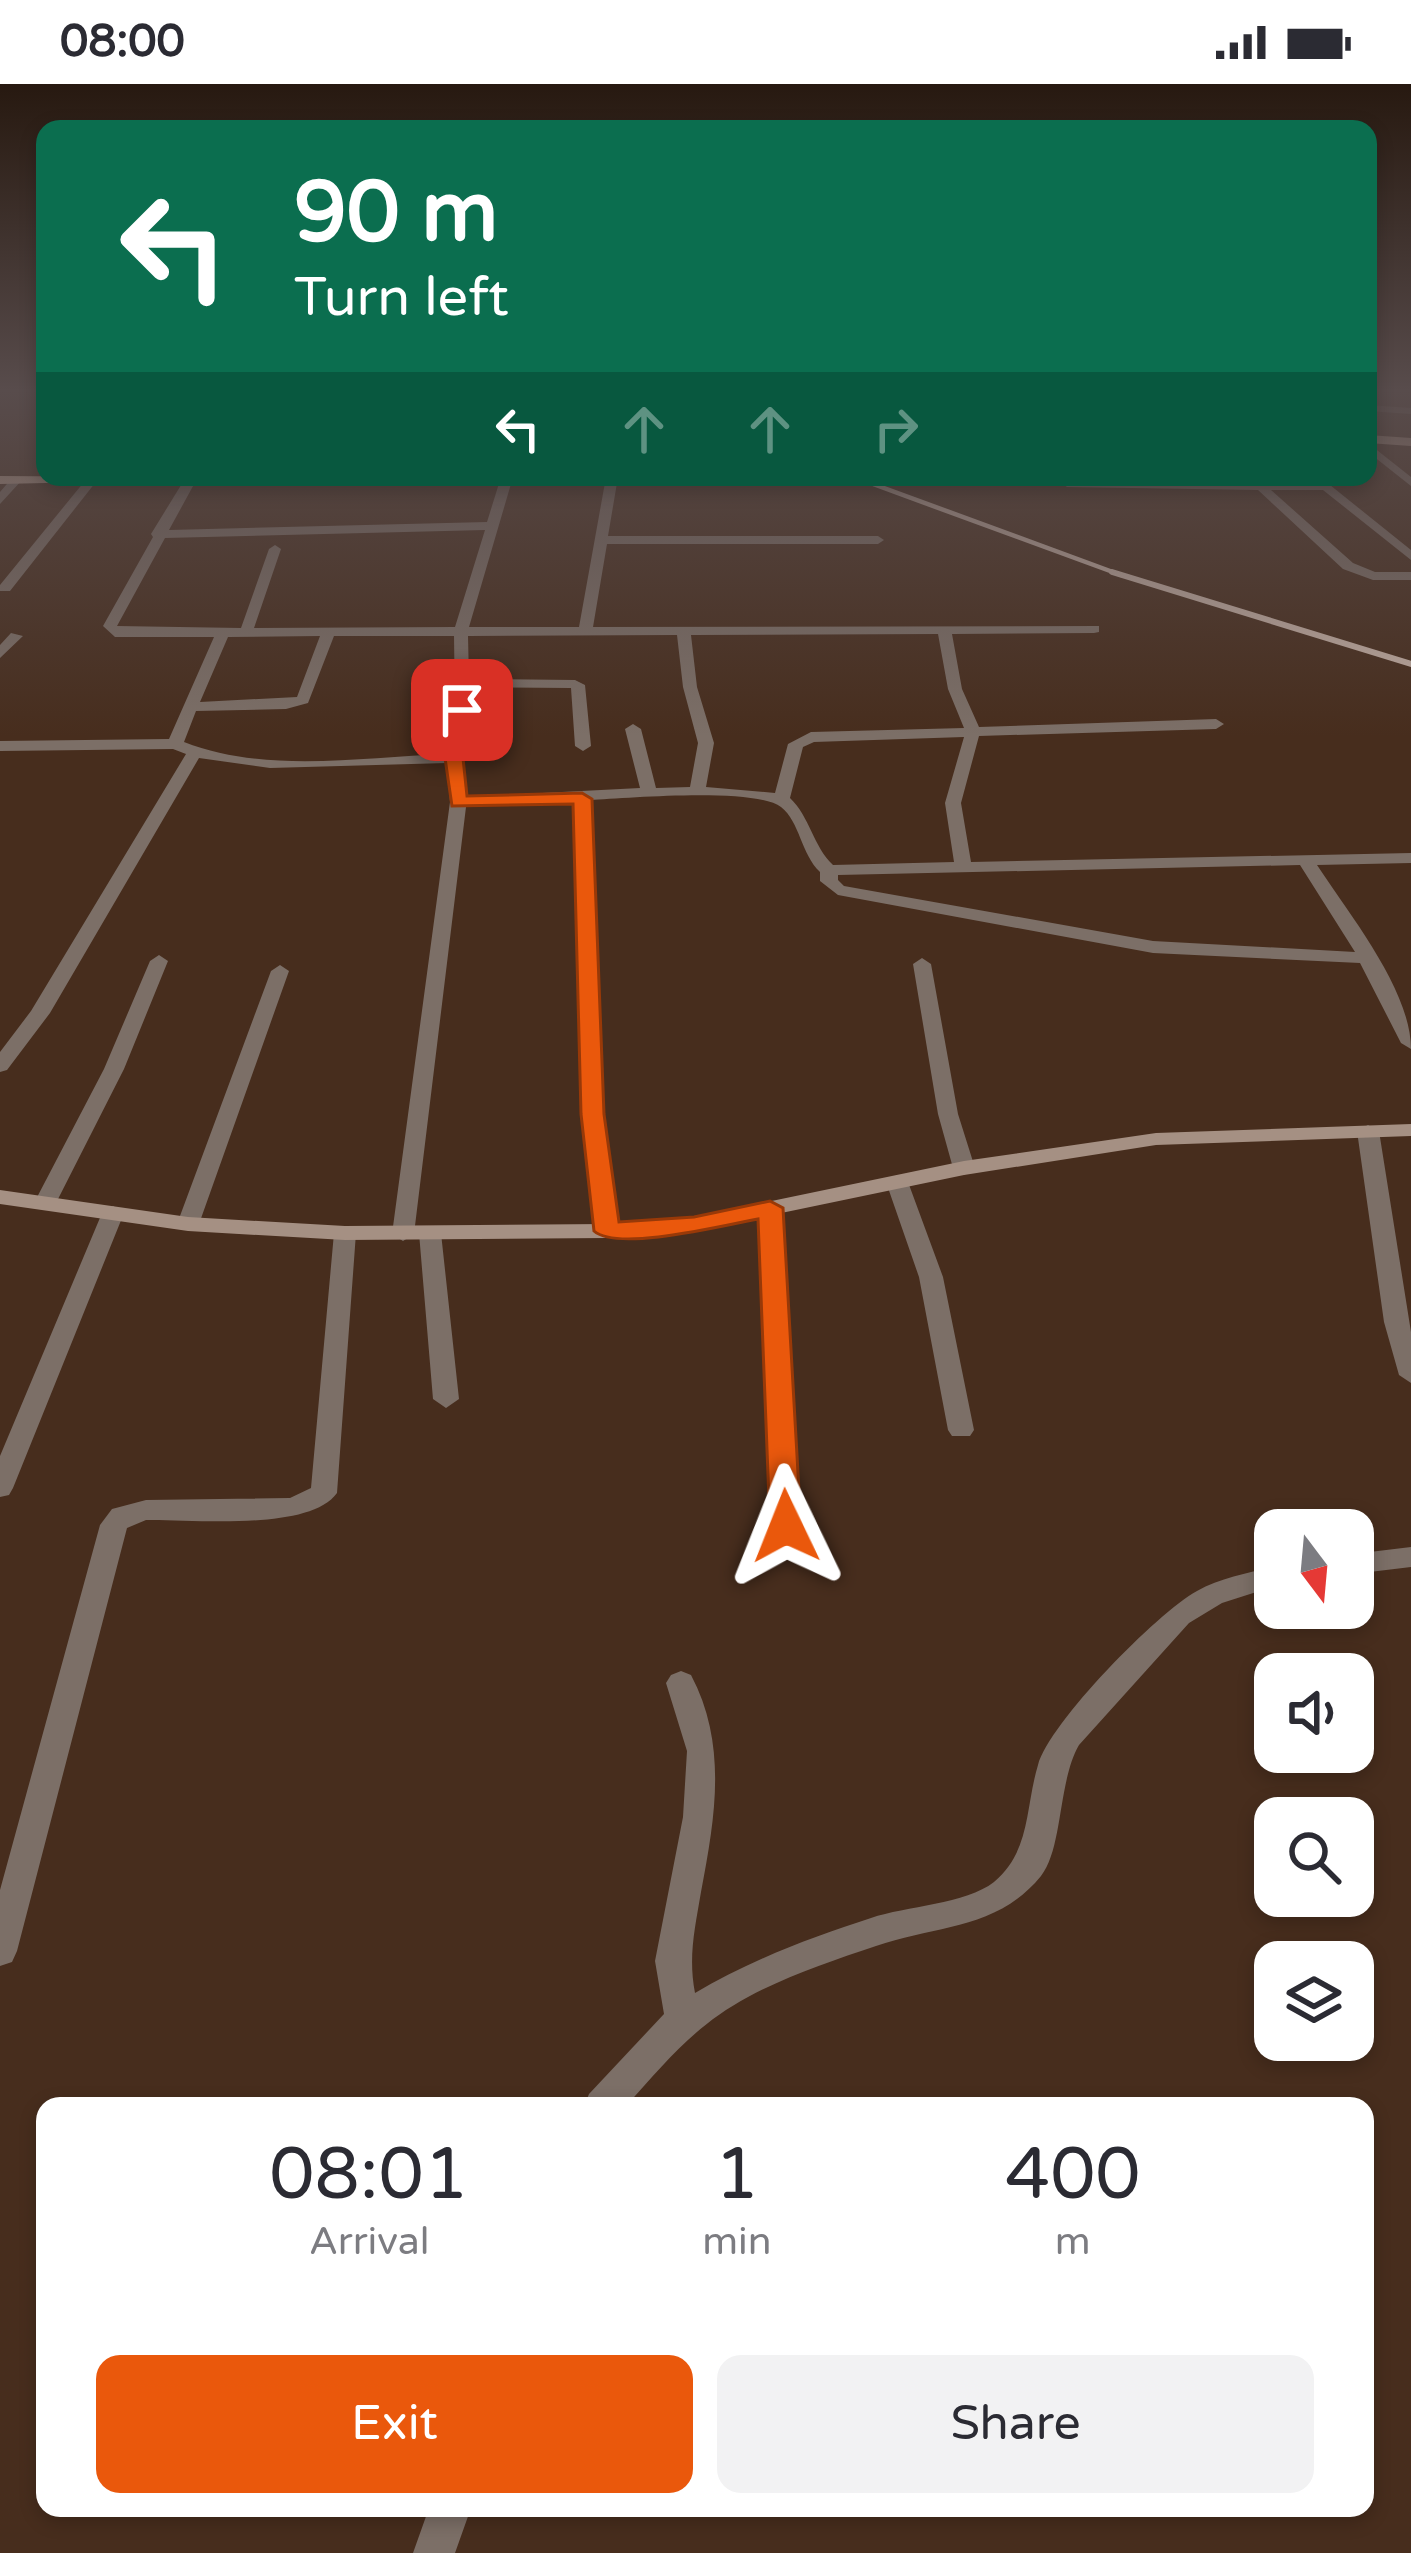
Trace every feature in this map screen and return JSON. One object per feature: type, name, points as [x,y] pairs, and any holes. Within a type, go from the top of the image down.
[{"type":"street","points":[[4,588],[71,505]]},
{"type":"street","points":[[175,505],[111,630],[222,634],[1094,628]]},
{"type":"street","points":[[403,1234],[458,802],[454,758],[462,710],[461,631],[499,505]]},
{"type":"street","points":[[586,629],[608,505]]},
{"type":"street","points":[[1281,505],[1348,566],[1373,576],[1411,576]]},
{"type":"street","points":[[1348,505],[1411,556]]},
{"type":"street","points":[[158,534],[493,526]]},
{"type":"street","points":[[603,540],[878,540]]},
{"type":"street","points":[[246,633],[275,549]]},
{"type":"street","points":[[683,630],[690,687],[706,743],[698,792]]},
{"type":"street","points":[[944,630],[955,688],[972,729],[970,752],[952,803],[963,868]]},
{"type":"street","points":[[188,707],[286,705],[303,700],[328,632]]},
{"type":"street","points":[[175,745],[222,634]]},
{"type":"street","points":[[0,654],[16,637]]},
{"type":"street","points":[[461,682],[574,684],[580,688],[583,746]]},
{"type":"street","points":[[782,798],[800,740],[972,729],[1216,724]]},
{"type":"street","points":[[633,729],[649,794]]},
{"type":"street","points":[[0,746],[175,745],[193,755],[300,763],[454,758]]},
{"type":"street","points":[[0,1066],[40,1012],[193,755]]},
{"type":"street","points":[[458,802],[752,791],[782,798],[792,808],[838,890],[1135,944],[1367,958]]},
{"type":"street","points":[[582,799],[592,1114],[607,1231]]},
{"type":"street","points":[[829,870],[1411,858]]},
{"type":"street","points":[[1306,862],[1367,958],[1411,1043]]},
{"type":"street","points":[[45,1203],[114,1069],[159,961]]},
{"type":"street","points":[[922,964],[948,1114],[964,1168]]},
{"type":"street","points":[[188,1224],[280,971]]},
{"type":"street","points":[[0,1197],[188,1224],[345,1233],[607,1231],[694,1224],[964,1168],[1156,1139],[1411,1130]]},
{"type":"street","points":[[1368,1131],[1396,1322],[1411,1375]]},
{"type":"street","points":[[897,1182],[931,1277],[962,1430]]},
{"type":"street","points":[[770,1208],[786,1526]]},
{"type":"street","points":[[0,1488],[113,1213]]},
{"type":"street","points":[[0,1951],[114,1526],[122,1516],[146,1510],[295,1508],[324,1492],[345,1233]]},
{"type":"street","points":[[430,1233],[446,1399]]},
{"type":"street","points":[[1374,1562],[1411,1558]]},
{"type":"street","points":[[610,2097],[682,2019],[738,1985],[875,1930],[977,1906],[1003,1894],[1033,1862],[1054,1761],[1068,1736],[1179,1615],[1212,1594],[1254,1582]]},
{"type":"street","points":[[681,1683],[702,1750],[699,1817],[672,1961],[682,2019]]},
{"type":"street","points":[[434,2553],[447,2517]]},
{"type":"railway","points":[[931,505],[1117,574]]},
{"type":"railway","points":[[1112,572],[1117,574]]},
{"type":"railway","points":[[1117,574],[1411,664]]},
{"type":"railway","points":[[1117,574],[1121,575]]},
{"type":"route","points":[[462,710],[454,758],[458,802],[582,799],[592,1114],[607,1231],[694,1224],[770,1208],[786,1526]]}]
